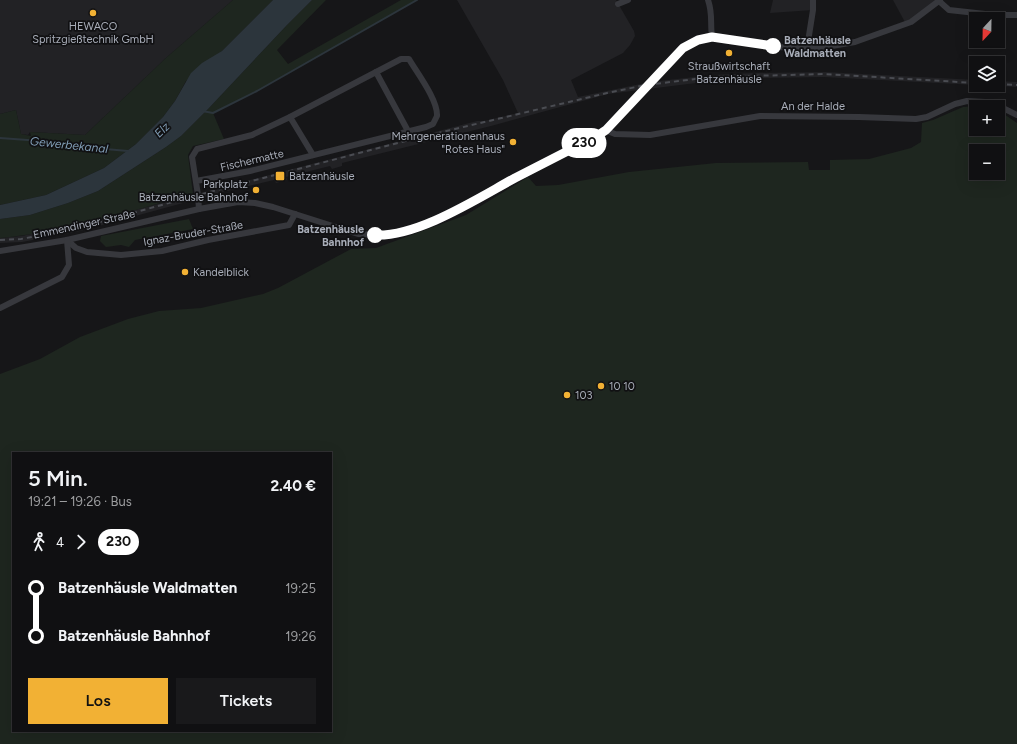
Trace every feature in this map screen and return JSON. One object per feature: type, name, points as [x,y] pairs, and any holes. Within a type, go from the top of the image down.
[{"type":"street","points":[[618,4],[628,0]]},
{"type":"street","points":[[708,0],[712,11],[712,37],[773,46],[807,48],[826,47],[855,42],[881,34],[911,22],[940,0],[949,10],[994,15],[1017,14]]},
{"type":"street","points":[[807,48],[813,10],[813,0]]},
{"type":"street","name":"Emmendinger Straße","points":[[0,251],[67,240],[199,209],[245,202],[273,207],[358,234],[379,235],[416,228],[462,208],[597,136],[606,130],[683,48],[698,40],[712,37]]},
{"type":"street","name":"Fischermatte","points":[[196,181],[250,172],[433,124],[437,116],[435,106],[430,94],[409,59],[401,59],[290,117],[252,134],[197,149],[192,157],[199,209]]},
{"type":"street","points":[[376,72],[408,131]]},
{"type":"street","name":"An der Halde","points":[[606,130],[615,134],[650,135],[760,116],[859,116],[916,119],[927,117],[955,104],[967,101],[985,102],[999,106],[1017,115]]},
{"type":"street","points":[[290,117],[313,155]]},
{"type":"street","name":"Ignaz-Bruder-Straße","points":[[67,240],[76,248],[87,252],[121,254],[162,251],[208,240],[289,225],[295,214]]},
{"type":"street","points":[[0,308],[62,277],[68,265],[67,240]]},
{"type":"shaded area","points":[[0,0],[233,0],[167,57],[85,135],[30,132],[28,135],[21,134],[16,110],[0,114]]},
{"type":"shaded area","points":[[233,0],[273,0],[222,51],[186,81],[175,101],[163,117],[136,144],[104,168],[46,195],[0,205],[0,114],[16,110],[21,134],[31,136],[30,132],[85,135],[167,57]]},
{"type":"shaded area","points":[[312,0],[326,0],[277,50],[288,64],[401,0],[417,0],[257,91],[213,113],[224,139],[193,146],[188,155],[193,194],[73,226],[0,238],[0,219],[30,215],[68,203],[98,191],[181,136]]},
{"type":"shaded area","points":[[457,0],[616,0],[634,31],[635,36],[623,53],[571,80],[578,97],[650,82],[713,75],[755,73],[825,72],[969,80],[969,85],[824,77],[755,78],[712,81],[608,94],[491,126],[342,163],[342,166],[332,169],[330,166],[286,177],[287,180],[276,183],[274,180],[231,190],[80,231],[22,242],[0,243],[0,238],[21,236],[77,225],[477,121],[484,121],[518,113],[503,80]]},
{"type":"shaded area","points":[[773,0],[813,0],[813,10],[770,13]]},
{"type":"shaded area","points":[[893,0],[940,0],[906,24]]},
{"type":"shaded area","points":[[1005,81],[1017,82],[1017,87],[1005,86]]},
{"type":"shaded area","points":[[963,107],[969,107],[969,136],[1005,136],[1005,115],[1017,123],[1017,744],[0,744],[0,374],[40,359],[80,337],[128,319],[159,311],[201,308],[263,294],[278,288],[351,249],[376,248],[466,215],[528,177],[536,186],[558,185],[629,172],[716,163],[808,162],[809,170],[830,170],[830,160],[869,159],[911,148],[921,142],[922,123],[933,120]]},
{"type":"shaded area","points":[[189,219],[193,229],[135,240],[129,247],[121,245],[106,247],[100,241],[101,236]]},
{"type":"water","name":"Elz","points":[[273,0],[312,0],[181,136],[98,191],[68,203],[30,215],[0,219],[0,205],[46,195],[104,168],[136,144],[163,117],[175,101],[191,73],[202,63],[222,51]]},
{"type":"waterway","points":[[202,111],[213,113],[257,91],[417,0]]},
{"type":"waterway","name":"Gewerbekanal","points":[[0,138],[128,151]]},
{"type":"railway","points":[[0,240],[21,239],[78,228],[417,138],[646,85],[712,77],[824,74],[969,83]]},
{"type":"railway","points":[[1005,84],[1017,85]]},
{"type":"bus line","name":"230","points":[[375,235],[416,228],[462,208],[597,136],[606,130],[646,85],[683,48],[698,40],[712,37],[773,46]]},
{"type":"place","name":"HEWACO Spritzgießtechnik GmbH","points":[[93,13]]},
{"type":"place","name":"Batzenhäusle Waldmatten","points":[[773,46]]},
{"type":"place","name":"Straußwirtschaft Batzenhäusle","points":[[729,53]]},
{"type":"place","name":"Mehrgenerationenhaus \"Rotes Haus\"","points":[[513,142]]},
{"type":"place","name":"Batzenhäusle","points":[[280,176]]},
{"type":"place","name":"Parkplatz Batzenhäusle Bahnhof","points":[[256,190]]},
{"type":"place","name":"Batzenhäusle Bahnhof","points":[[375,235]]},
{"type":"place","name":"Kandelblick","points":[[185,272]]},
{"type":"place","name":"10 10","points":[[601,386]]},
{"type":"place","name":"103","points":[[567,395]]}]
